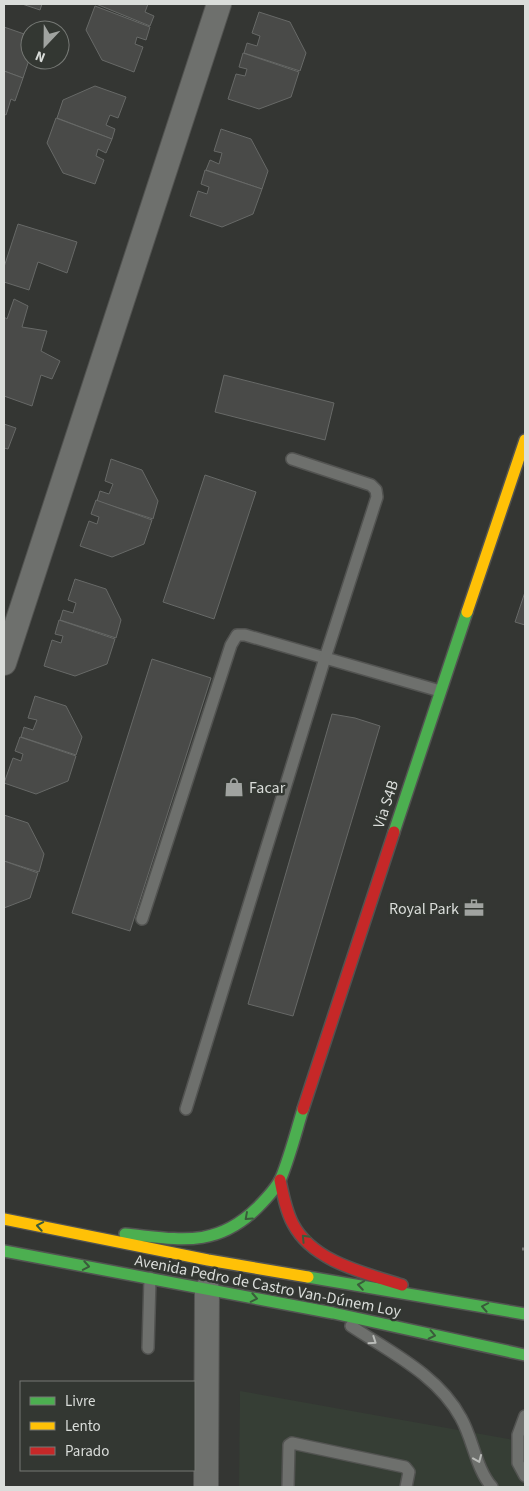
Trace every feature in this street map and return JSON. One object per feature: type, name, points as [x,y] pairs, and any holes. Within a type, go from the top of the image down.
[{"type":"main road","name":"Via S4B","points":[[280,1180],[440,690],[525,440]]},
{"type":"main road","points":[[60,1230],[203,1240],[227,1233],[246,1219],[265,1201],[280,1180]]},
{"type":"main road","points":[[280,1180],[286,1205],[296,1230],[315,1249],[340,1264],[444,1299]]},
{"type":"main road","name":"Avenida Pedro de Castro Van-Dúnem Loy","points":[[4,1220],[208,1260],[525,1314]]},
{"type":"main road","name":"Avenida Pedro de Castro Van-Dúnem Loy","points":[[4,1251],[333,1314],[525,1355]]},
{"type":"street","points":[[4,663],[219,4]]},
{"type":"street","points":[[206,1487],[207,1289]]},
{"type":"lane","points":[[186,1110],[325,658],[377,497],[376,490],[371,485],[292,459]]},
{"type":"lane","points":[[142,919],[231,645],[237,635],[245,635],[440,690]]},
{"type":"lane","points":[[148,1348],[150,1278]]},
{"type":"lane","points":[[333,1314],[421,1371],[445,1396],[461,1417],[492,1487]]},
{"type":"lane","points":[[525,1416],[518,1435],[518,1464],[525,1476]]},
{"type":"lane","points":[[288,1487],[289,1444],[405,1467],[409,1472],[406,1487]]},
{"type":"shaded area","points":[[240,1391],[525,1442],[525,1487],[239,1487]]},
{"type":"building","points":[[22,4],[42,4],[40,10]]},
{"type":"building","points":[[96,4],[148,4],[145,12],[154,16],[150,26]]},
{"type":"building","points":[[95,6],[150,27],[146,40],[137,37],[135,44],[143,47],[134,72],[102,60],[86,30]]},
{"type":"building","points":[[259,12],[290,22],[306,53],[300,71],[244,53],[247,43],[257,46],[260,36],[252,33]]},
{"type":"building","points":[[4,27],[20,33],[20,70],[26,70],[23,78],[4,71]]},
{"type":"building","points":[[243,53],[299,72],[291,97],[259,109],[228,99],[236,74],[245,76],[247,69],[239,67]]},
{"type":"building","points":[[4,71],[23,78],[15,101],[11,99],[6,115],[4,114]]},
{"type":"building","points":[[95,86],[126,97],[118,118],[110,115],[106,125],[115,129],[112,139],[57,118],[63,100]]},
{"type":"building","points":[[56,118],[112,139],[106,153],[98,149],[96,156],[104,160],[95,184],[63,173],[47,143]]},
{"type":"building","points":[[221,129],[251,139],[268,171],[262,189],[206,170],[210,160],[219,164],[222,153],[214,151]]},
{"type":"building","points":[[205,170],[262,189],[253,214],[222,227],[190,216],[198,191],[207,194],[209,187],[201,184]]},
{"type":"building","points":[[18,224],[77,242],[67,273],[38,262],[29,290],[4,282],[4,267]]},
{"type":"building","points":[[14,299],[28,306],[22,327],[47,331],[41,351],[60,361],[52,379],[41,375],[32,406],[4,396],[4,317],[7,319]]},
{"type":"building","points":[[224,375],[334,403],[325,440],[215,412]]},
{"type":"building","points":[[4,424],[16,428],[8,449],[4,448]]},
{"type":"building","points":[[111,459],[142,470],[158,501],[153,519],[97,501],[100,491],[109,494],[113,484],[105,481]]},
{"type":"building","points":[[205,475],[256,492],[214,619],[163,602]]},
{"type":"building","points":[[96,500],[152,520],[144,544],[112,557],[80,546],[89,521],[97,524],[99,517],[91,514]]},
{"type":"building","points":[[75,579],[106,589],[121,620],[116,638],[60,620],[63,610],[73,613],[76,603],[68,600]]},
{"type":"building","points":[[525,592],[525,625],[515,622]]},
{"type":"building","points":[[59,620],[115,639],[107,664],[75,676],[44,666],[52,640],[61,643],[63,636],[55,634]]},
{"type":"building","points":[[152,659],[211,678],[130,931],[72,913]]},
{"type":"building","points":[[35,696],[66,706],[82,737],[76,755],[21,737],[24,727],[33,730],[37,720],[28,718]]},
{"type":"building","points":[[332,714],[355,718],[380,726],[293,1016],[248,1004]]},
{"type":"building","points":[[20,737],[76,756],[68,781],[36,794],[4,783],[13,758],[21,761],[23,754],[15,751]]},
{"type":"building","points":[[4,815],[28,823],[44,854],[39,872],[4,861]]},
{"type":"building","points":[[4,861],[38,873],[30,898],[4,908]]},
{"type":"traffic: fast","points":[[394,832],[467,612]]},
{"type":"traffic: fast","points":[[125,1234],[179,1239],[195,1238],[211,1236],[241,1221],[257,1208],[279,1182],[303,1109]]},
{"type":"traffic: fast","points":[[4,1251],[333,1313],[525,1355]]},
{"type":"traffic: fast","points":[[308,1277],[525,1314]]},
{"type":"traffic: slow","points":[[467,612],[525,440]]},
{"type":"traffic: slow","points":[[4,1219],[208,1260],[308,1277]]},
{"type":"traffic: jam","points":[[303,1109],[394,832]]},
{"type":"traffic: jam","points":[[280,1180],[293,1224],[313,1248],[341,1264],[402,1285]]},
{"type":"place","name":"Facar","points":[[234,787]]},
{"type":"place","name":"Royal Park","points":[[474,908]]}]
